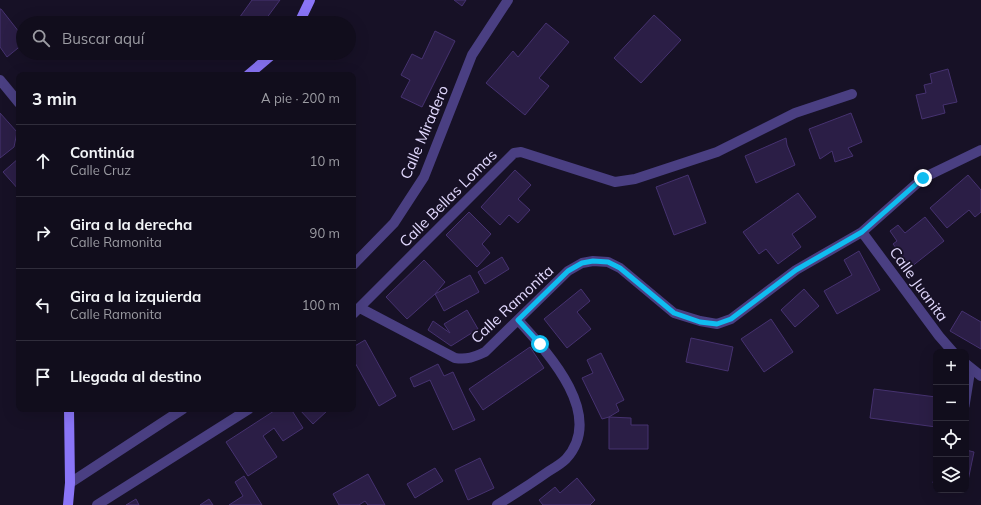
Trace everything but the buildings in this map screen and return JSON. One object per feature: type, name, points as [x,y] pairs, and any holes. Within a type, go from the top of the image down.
[{"type":"main road","points":[[302,16],[310,0]]},
{"type":"main road","points":[[252,72],[266,60]]},
{"type":"main road","points":[[68,505],[70,483],[69,412]]},
{"type":"street","name":"Calle Miradero","points":[[356,262],[394,223],[424,177],[472,55],[508,0]]},
{"type":"street","points":[[0,80],[16,99]]},
{"type":"street","name":"Calle Bellas Lomas","points":[[356,311],[514,154],[521,152],[615,182],[635,180],[718,152],[795,113],[852,94]]},
{"type":"street","name":"Calle Ramonita","points":[[356,311],[455,358],[473,358],[485,352],[568,271],[582,263],[593,261],[608,262],[620,268],[674,313],[700,322],[717,324],[731,319],[796,270],[862,232],[923,178],[981,150]]},
{"type":"street","name":"Calle Juanita","points":[[862,232],[939,336],[951,349]]},
{"type":"street","points":[[498,505],[565,460],[575,446],[580,432],[579,411],[569,388],[559,370],[540,344],[518,320]]},
{"type":"street","points":[[969,366],[981,376]]},
{"type":"street","points":[[70,483],[178,412]]},
{"type":"street","points":[[97,505],[244,412]]},
{"type":"route","points":[[540,344],[518,320],[568,271],[582,263],[593,261],[608,262],[620,268],[674,313],[700,322],[717,324],[731,319],[796,270],[862,232],[923,178]]}]
